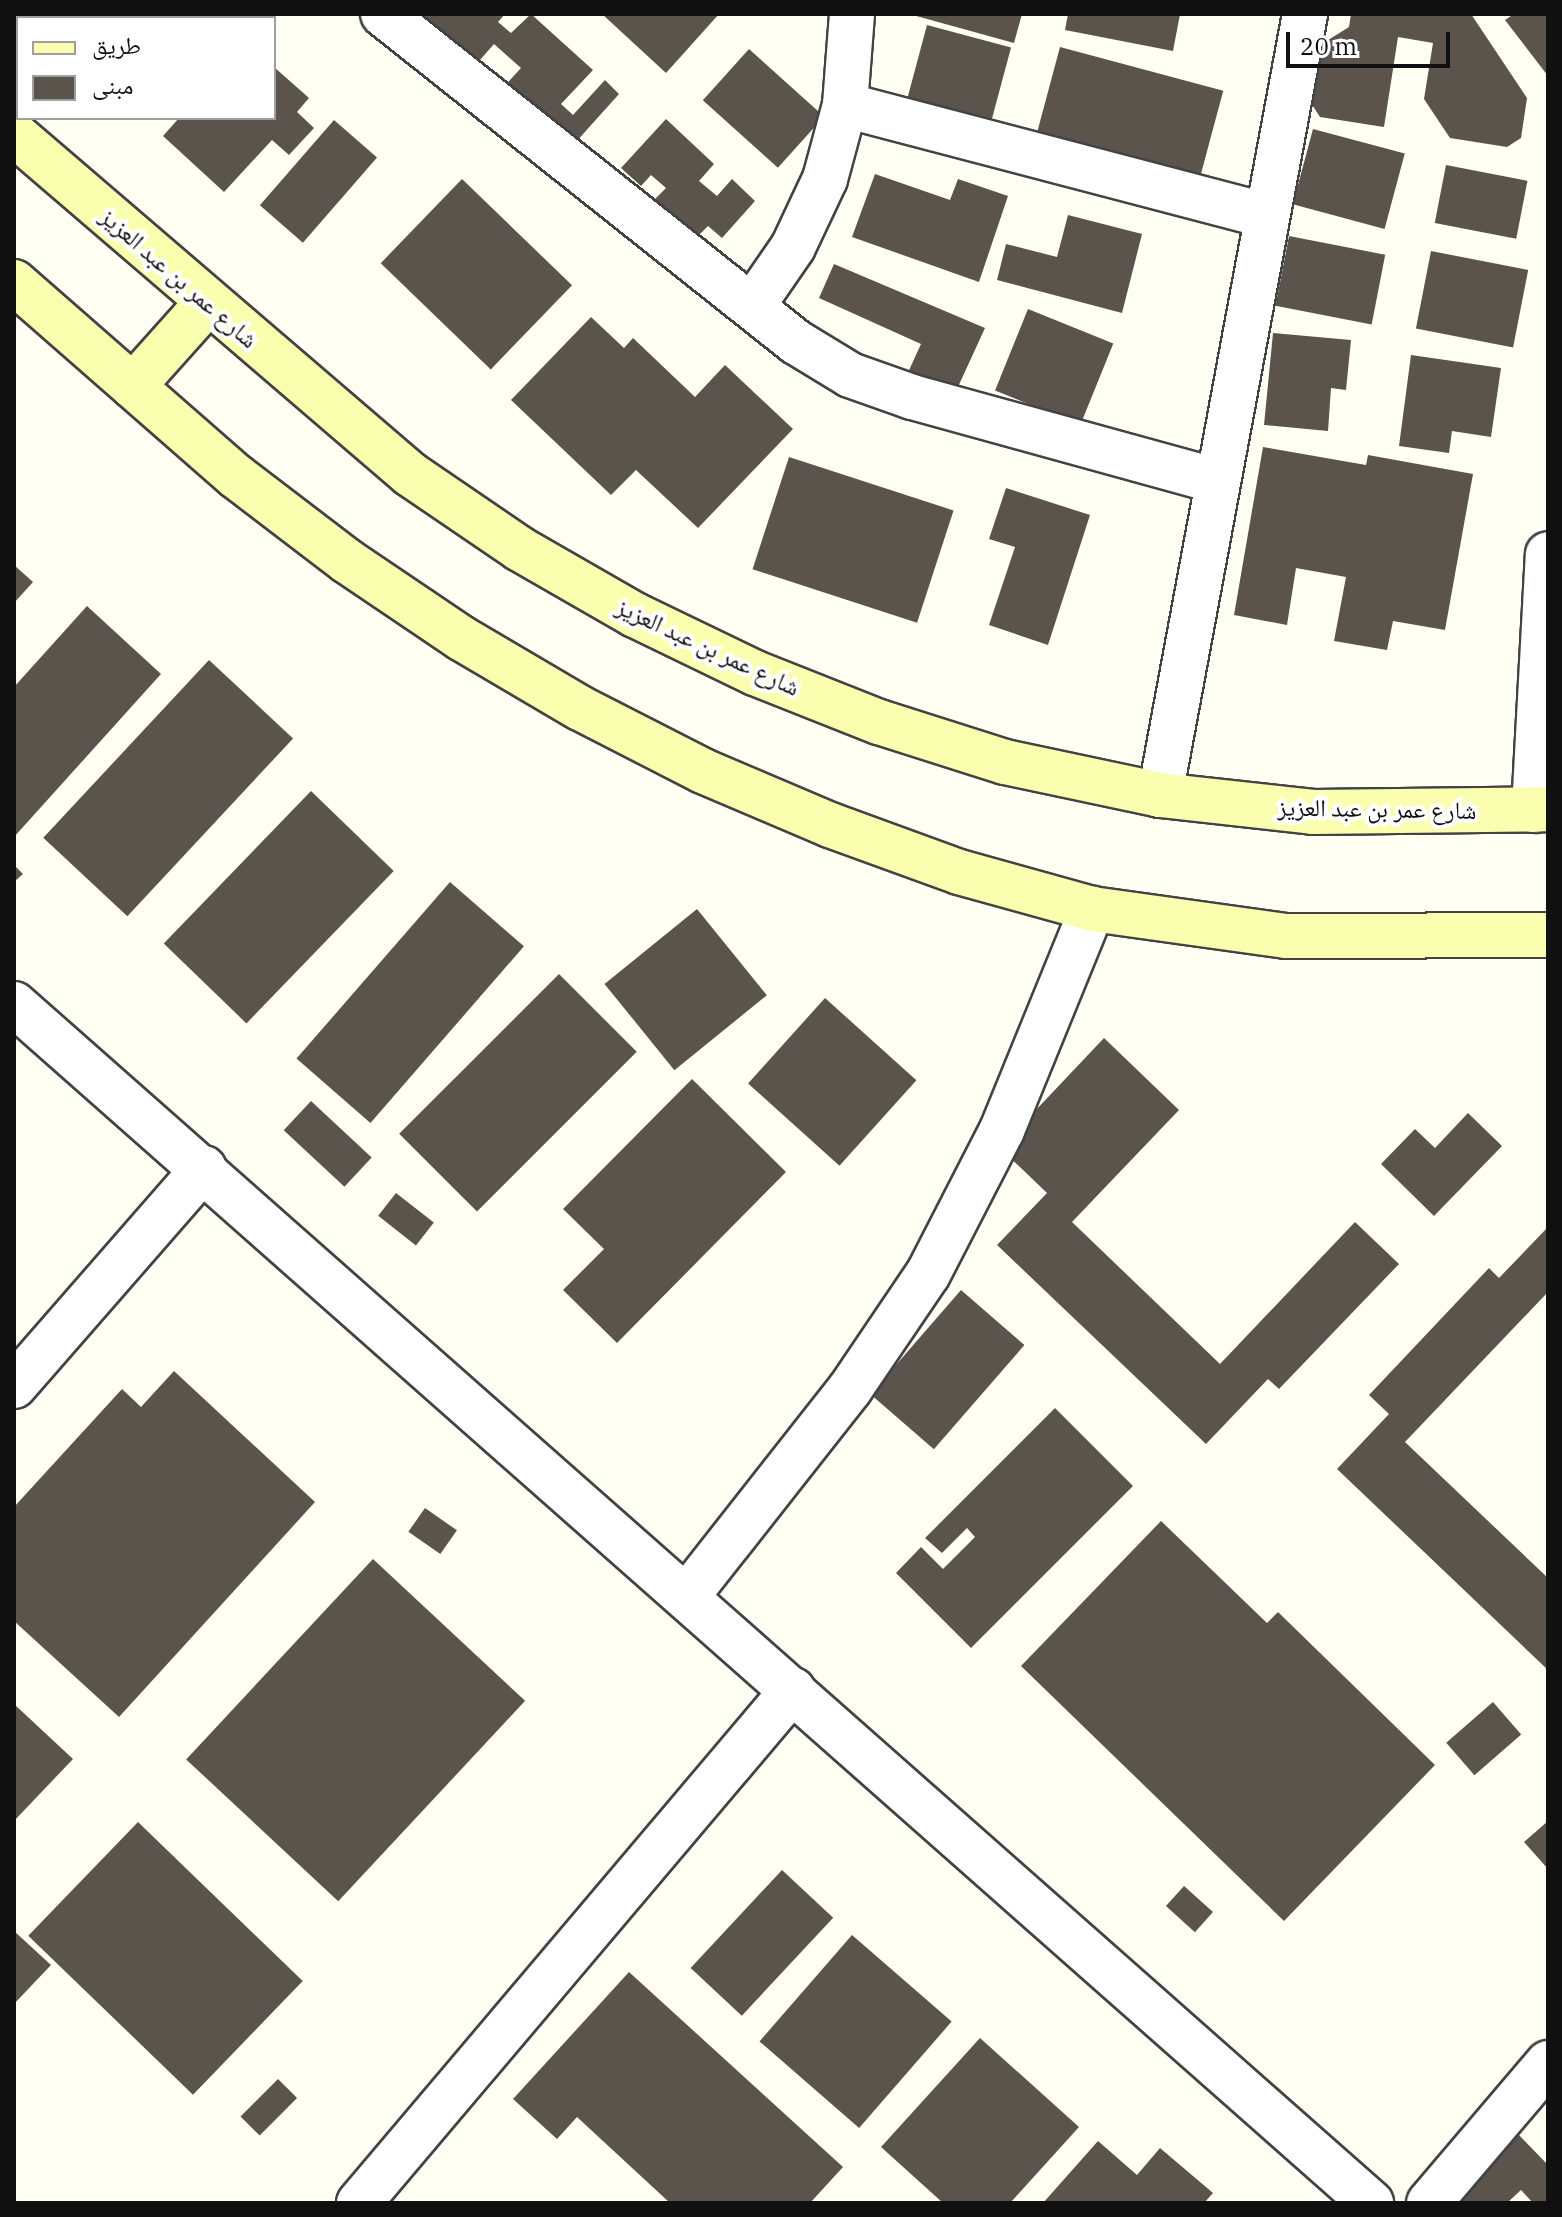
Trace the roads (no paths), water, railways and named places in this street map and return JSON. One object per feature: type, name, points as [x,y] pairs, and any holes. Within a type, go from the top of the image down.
[{"type":"street","points":[[383,14],[796,342],[850,375],[912,397],[1218,481]]},
{"type":"street","points":[[753,305],[793,247],[825,179],[845,105],[852,14]]},
{"type":"street","points":[[1160,795],[1305,14]]},
{"type":"street","points":[[845,105],[1267,216]]},
{"type":"street","name":"شارع عمر بن عبد العزيز","points":[[14,134],[410,474],[520,549],[635,615],[755,673],[879,722],[1005,762],[1160,795],[1313,812],[1541,810]]},
{"type":"street","points":[[14,282],[237,477],[347,561],[461,638],[580,708],[703,771],[830,825],[959,872],[1092,909],[1286,936],[1548,935]]},
{"type":"street","points":[[133,386],[208,302]]},
{"type":"street","points":[[1541,810],[1548,554]]},
{"type":"street","points":[[687,1596],[850,1389],[928,1274],[1002,1130],[1092,909]]},
{"type":"street","points":[[14,1004],[204,1168],[1371,2203]]},
{"type":"street","points":[[14,1386],[204,1168]]},
{"type":"street","points":[[359,2203],[793,1690]]},
{"type":"street","points":[[1429,2203],[1548,2063]]}]
